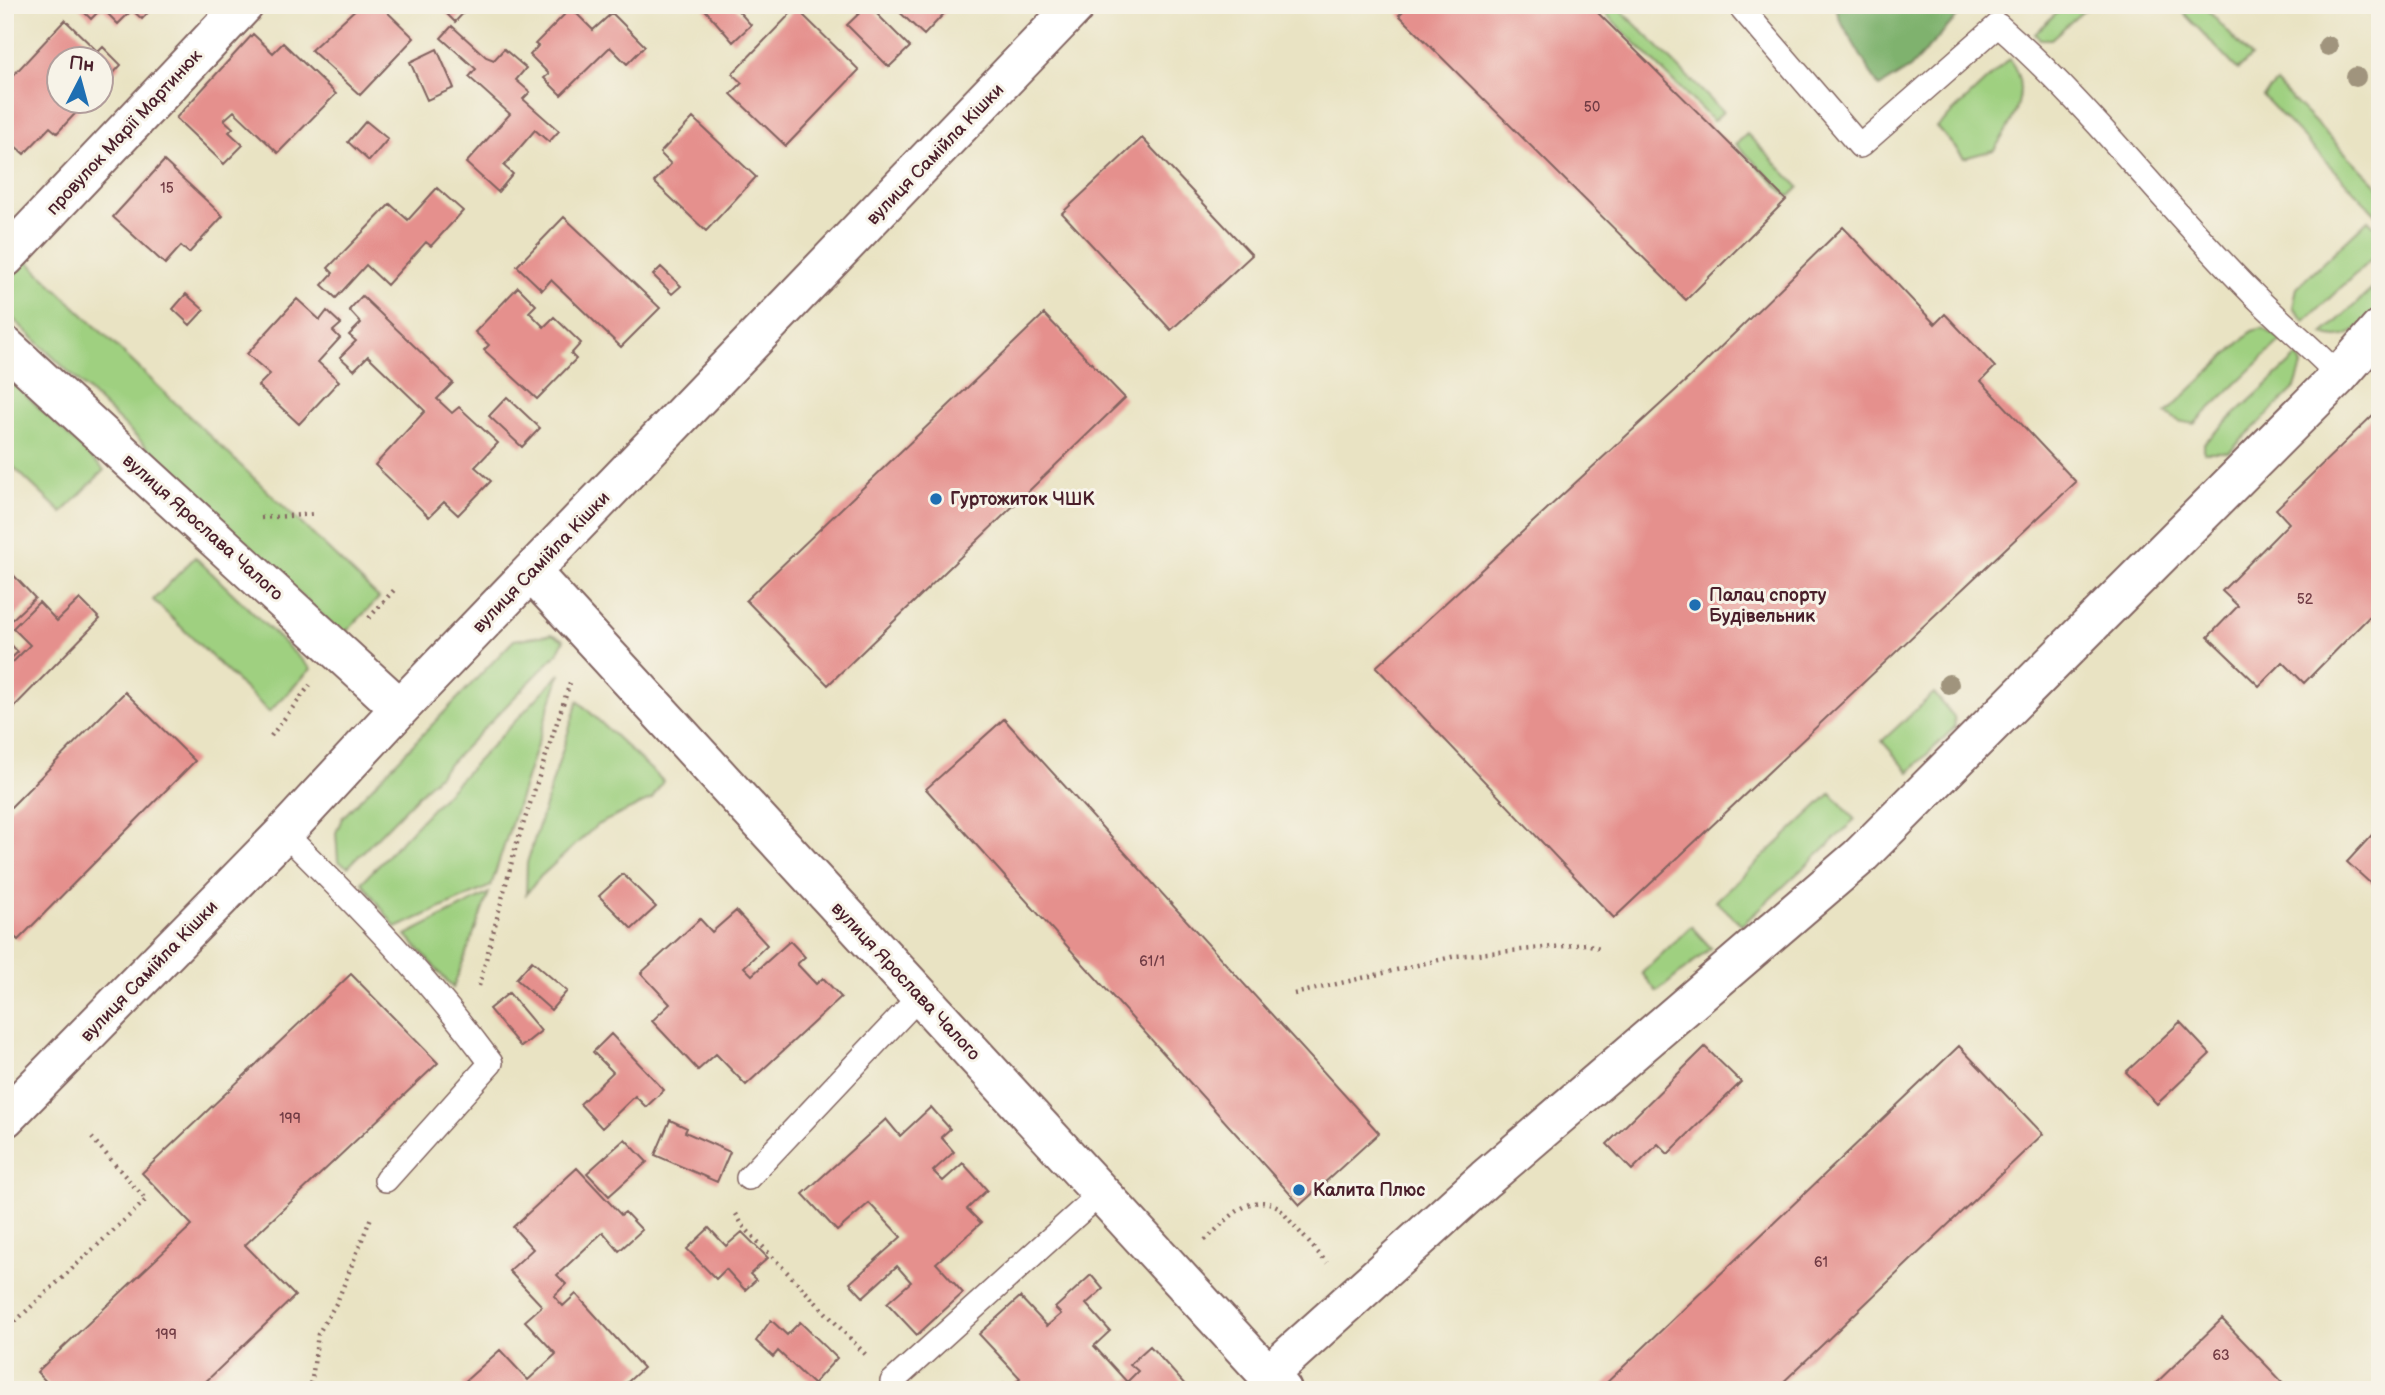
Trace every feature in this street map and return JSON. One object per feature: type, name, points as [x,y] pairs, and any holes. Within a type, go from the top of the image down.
[{"type":"street","name":"провулок Марії Мартинюк","points":[[5,258],[244,5]]},
{"type":"street","name":"вулиця Самійла Кішки","points":[[5,1118],[284,833],[400,708],[1076,5]]},
{"type":"street","points":[[1268,1385],[1356,1294],[1485,1179],[1858,859],[2339,376],[2380,329]]},
{"type":"street","name":"вулиця Ярослава Чалого","points":[[5,346],[400,708]]},
{"type":"street","name":"вулиця Ярослава Чалого","points":[[531,572],[1171,1270],[1268,1385]]},
{"type":"lane","points":[[1739,5],[1860,146],[1998,25],[2054,75],[2251,293],[2302,337],[2339,376]]},
{"type":"lane","points":[[284,833],[341,890],[467,1031],[491,1063],[386,1180]]},
{"type":"lane","points":[[748,1178],[920,996]]},
{"type":"lane","points":[[892,1382],[1101,1193]]},
{"type":"path","points":[[467,1031],[516,846],[570,680]]},
{"type":"path","points":[[1294,994],[1456,956],[1587,944],[1603,949]]},
{"type":"path","points":[[5,1331],[146,1200],[92,1138]]},
{"type":"path","points":[[748,1178],[736,1194],[736,1217],[874,1364]]},
{"type":"path","points":[[307,1390],[312,1380],[318,1334],[337,1303],[386,1180]]},
{"type":"path","points":[[1171,1270],[1246,1205],[1256,1200],[1268,1201],[1278,1207],[1356,1294]]},
{"type":"green space","points":[[1597,5],[1616,5],[1723,112],[1713,121]]},
{"type":"green space","points":[[1835,5],[1968,5],[1910,68],[1879,87],[1840,20]]},
{"type":"green space","points":[[2064,5],[2090,5],[2051,39],[2040,39],[2035,34]]},
{"type":"green space","points":[[2176,5],[2203,5],[2251,57],[2238,70]]},
{"type":"green space","points":[[2009,59],[2016,70],[2020,94],[2008,128],[1994,150],[1964,158],[1937,127]]},
{"type":"green space","points":[[2276,83],[2380,188],[2380,218],[2263,96]]},
{"type":"green space","points":[[1747,134],[1799,187],[1789,197],[1736,144]]},
{"type":"green space","points":[[2368,220],[2380,232],[2380,251],[2305,321],[2293,308],[2297,287]]},
{"type":"green space","points":[[18,252],[379,598],[343,635],[5,311],[5,265]]},
{"type":"green space","points":[[2380,282],[2380,306],[2361,326],[2341,337],[2323,334]]},
{"type":"green space","points":[[2263,328],[2282,340],[2194,424],[2179,421],[2166,413],[2252,331]]},
{"type":"green space","points":[[2298,356],[2302,366],[2295,388],[2229,452],[2204,452],[2204,443]]},
{"type":"green space","points":[[5,375],[104,470],[62,513],[5,459]]},
{"type":"green space","points":[[195,557],[311,669],[269,712],[153,600]]},
{"type":"green space","points":[[552,634],[564,640],[557,654],[348,867],[338,861],[336,833],[342,818],[514,640]]},
{"type":"green space","points":[[560,674],[491,886],[396,928],[362,882]]},
{"type":"green space","points":[[1934,693],[1954,717],[1955,727],[1909,772],[1882,741]]},
{"type":"green space","points":[[578,701],[663,781],[652,799],[597,825],[540,877],[526,894],[527,863]]},
{"type":"green space","points":[[1831,793],[1855,820],[1742,925],[1716,901]]},
{"type":"green space","points":[[489,893],[453,988],[406,935]]},
{"type":"green space","points":[[1691,926],[1711,948],[1657,992],[1642,973]]},
{"type":"building","points":[[77,5],[155,5],[142,19],[132,10],[118,24],[102,8],[91,19]]},
{"type":"building","points":[[360,5],[380,5],[414,38],[360,95],[311,50]]},
{"type":"building","points":[[438,5],[462,5],[467,9],[455,22]]},
{"type":"building","points":[[701,5],[733,5],[751,25],[733,42]]},
{"type":"building","points":[[868,5],[910,47],[889,67],[847,25]]},
{"type":"building","points":[[892,5],[952,5],[924,35]]},
{"type":"building","points":[[1409,5],[1590,5],[1786,200],[1686,300],[1399,15]]},
{"type":"building","points":[[571,8],[593,30],[612,13],[645,46],[627,64],[610,47],[561,95],[544,78],[549,74],[530,55],[538,46],[535,44]]},
{"type":"building","points":[[796,8],[859,70],[786,146],[731,94],[742,83],[732,74]]},
{"type":"building","points":[[65,20],[92,46],[46,46],[46,116],[73,116],[57,133],[50,127],[24,154],[5,137],[5,75],[10,79]]},
{"type":"building","points":[[452,26],[486,57],[494,60],[504,49],[526,68],[516,80],[530,92],[523,99],[559,131],[549,142],[535,130],[504,166],[513,174],[498,192],[466,163],[510,114],[469,77],[476,69],[441,38]]},
{"type":"building","points":[[253,34],[273,53],[283,43],[336,94],[278,153],[234,111],[224,120],[233,128],[229,132],[243,145],[224,164],[176,118]]},
{"type":"building","points":[[437,49],[454,88],[427,100],[410,62]]},
{"type":"building","points":[[693,118],[756,177],[706,231],[654,182],[671,164],[660,153]]},
{"type":"building","points":[[366,121],[388,139],[369,161],[348,142]]},
{"type":"building","points":[[1142,138],[1252,255],[1171,330],[1062,213]]},
{"type":"building","points":[[164,161],[223,216],[189,253],[181,246],[165,264],[113,217]]},
{"type":"building","points":[[437,188],[463,211],[431,246],[426,242],[387,285],[366,265],[336,298],[322,285],[333,273],[328,268],[390,204],[408,220]]},
{"type":"building","points":[[564,217],[660,308],[621,347],[551,280],[542,290],[517,266]]},
{"type":"building","name":"Палац спорту Будівельник","points":[[1843,227],[1935,324],[1945,314],[1995,367],[1981,381],[2076,482],[1614,918],[1376,667],[1690,377]]},
{"type":"building","points":[[661,267],[681,286],[672,294],[653,275]]},
{"type":"building","points":[[518,287],[536,305],[529,312],[544,327],[554,317],[581,343],[571,354],[576,359],[537,399],[484,350],[489,345],[475,332]]},
{"type":"building","points":[[186,294],[204,310],[190,325],[173,309]]},
{"type":"building","points":[[362,296],[453,383],[437,399],[452,413],[459,407],[498,443],[475,467],[491,481],[458,515],[444,502],[429,517],[375,465],[425,411],[368,356],[354,370],[340,357],[356,341],[349,335],[361,323],[349,310]]},
{"type":"building","points":[[297,299],[320,320],[327,311],[341,324],[333,331],[340,338],[318,362],[339,381],[299,424],[258,386],[270,374],[247,354]]},
{"type":"building","name":"Гуртожиток ЧШК","points":[[1044,314],[1125,398],[828,685],[746,600]]},
{"type":"building","points":[[507,397],[540,428],[522,447],[489,416]]},
{"type":"building","points":[[2380,408],[2380,627],[2369,617],[2304,683],[2283,662],[2259,686],[2208,637],[2238,606],[2222,591],[2289,523],[2276,509]]},
{"type":"building","points":[[5,566],[35,598],[5,626]]},
{"type":"building","points":[[80,599],[100,619],[5,716],[5,670],[30,645],[13,628],[39,602],[57,621]]},
{"type":"building","points":[[5,638],[18,652],[5,664]]},
{"type":"building","points":[[125,692],[195,761],[18,940],[5,928],[5,813]]},
{"type":"building","points":[[1004,719],[1379,1133],[1300,1205],[926,789]]},
{"type":"building","points":[[2380,826],[2380,892],[2347,862]]},
{"type":"building","points":[[623,874],[656,907],[632,929],[599,896]]},
{"type":"building","points":[[736,911],[767,945],[744,967],[752,975],[790,941],[805,957],[797,964],[816,984],[823,978],[841,997],[746,1085],[716,1054],[698,1070],[652,1021],[670,1004],[641,973],[700,919],[712,932]]},
{"type":"building","points":[[532,961],[567,991],[551,1010],[516,979]]},
{"type":"building","points":[[351,974],[438,1063],[245,1245],[295,1296],[197,1390],[54,1390],[37,1372],[192,1225],[142,1173]]},
{"type":"building","points":[[509,993],[541,1031],[521,1047],[489,1009]]},
{"type":"building","points":[[2180,1022],[2210,1054],[2157,1104],[2126,1072]]},
{"type":"building","points":[[611,1034],[664,1090],[646,1107],[635,1096],[602,1128],[580,1104],[613,1072],[593,1052]]},
{"type":"building","points":[[1959,1046],[2043,1134],[1775,1390],[1599,1390]]},
{"type":"building","points":[[1705,1047],[1741,1082],[1668,1154],[1658,1144],[1632,1170],[1607,1144]]},
{"type":"building","points":[[931,1107],[950,1129],[941,1137],[954,1152],[933,1171],[943,1181],[963,1163],[987,1190],[967,1209],[981,1223],[936,1263],[963,1293],[917,1335],[887,1303],[911,1282],[897,1266],[863,1297],[850,1283],[901,1237],[869,1203],[837,1231],[803,1194],[886,1119],[900,1136]]},
{"type":"building","points":[[670,1120],[687,1128],[685,1132],[730,1152],[717,1182],[655,1155]]},
{"type":"building","points":[[625,1139],[647,1162],[609,1196],[587,1173]]},
{"type":"building","points":[[577,1168],[621,1215],[625,1212],[642,1230],[619,1251],[603,1232],[557,1275],[566,1284],[554,1296],[563,1306],[576,1294],[643,1368],[619,1390],[468,1390],[462,1384],[500,1350],[528,1380],[556,1354],[525,1321],[542,1306],[509,1271],[533,1249],[513,1227]]},
{"type":"building","points":[[709,1228],[726,1246],[742,1232],[768,1258],[750,1274],[756,1280],[745,1290],[726,1269],[716,1279],[687,1249]]},
{"type":"building","points":[[1091,1275],[1103,1289],[1086,1304],[1110,1331],[1094,1346],[1127,1382],[1138,1371],[1130,1364],[1150,1346],[1188,1388],[1186,1390],[997,1390],[1004,1383],[1009,1388],[1020,1378],[979,1334],[1020,1297],[1047,1326],[1061,1314],[1055,1308]]},
{"type":"building","points":[[2222,1319],[2290,1390],[2149,1390]]},
{"type":"building","points":[[771,1320],[787,1335],[800,1322],[837,1358],[813,1384],[778,1351],[773,1357],[756,1341]]},
{"type":"place","name":"Гуртожиток ЧШК","points":[[936,499]]},
{"type":"place","name":"Палац спорту Будівельник","points":[[1695,605]]},
{"type":"place","name":"Калита Плюс","points":[[1299,1190]]}]
